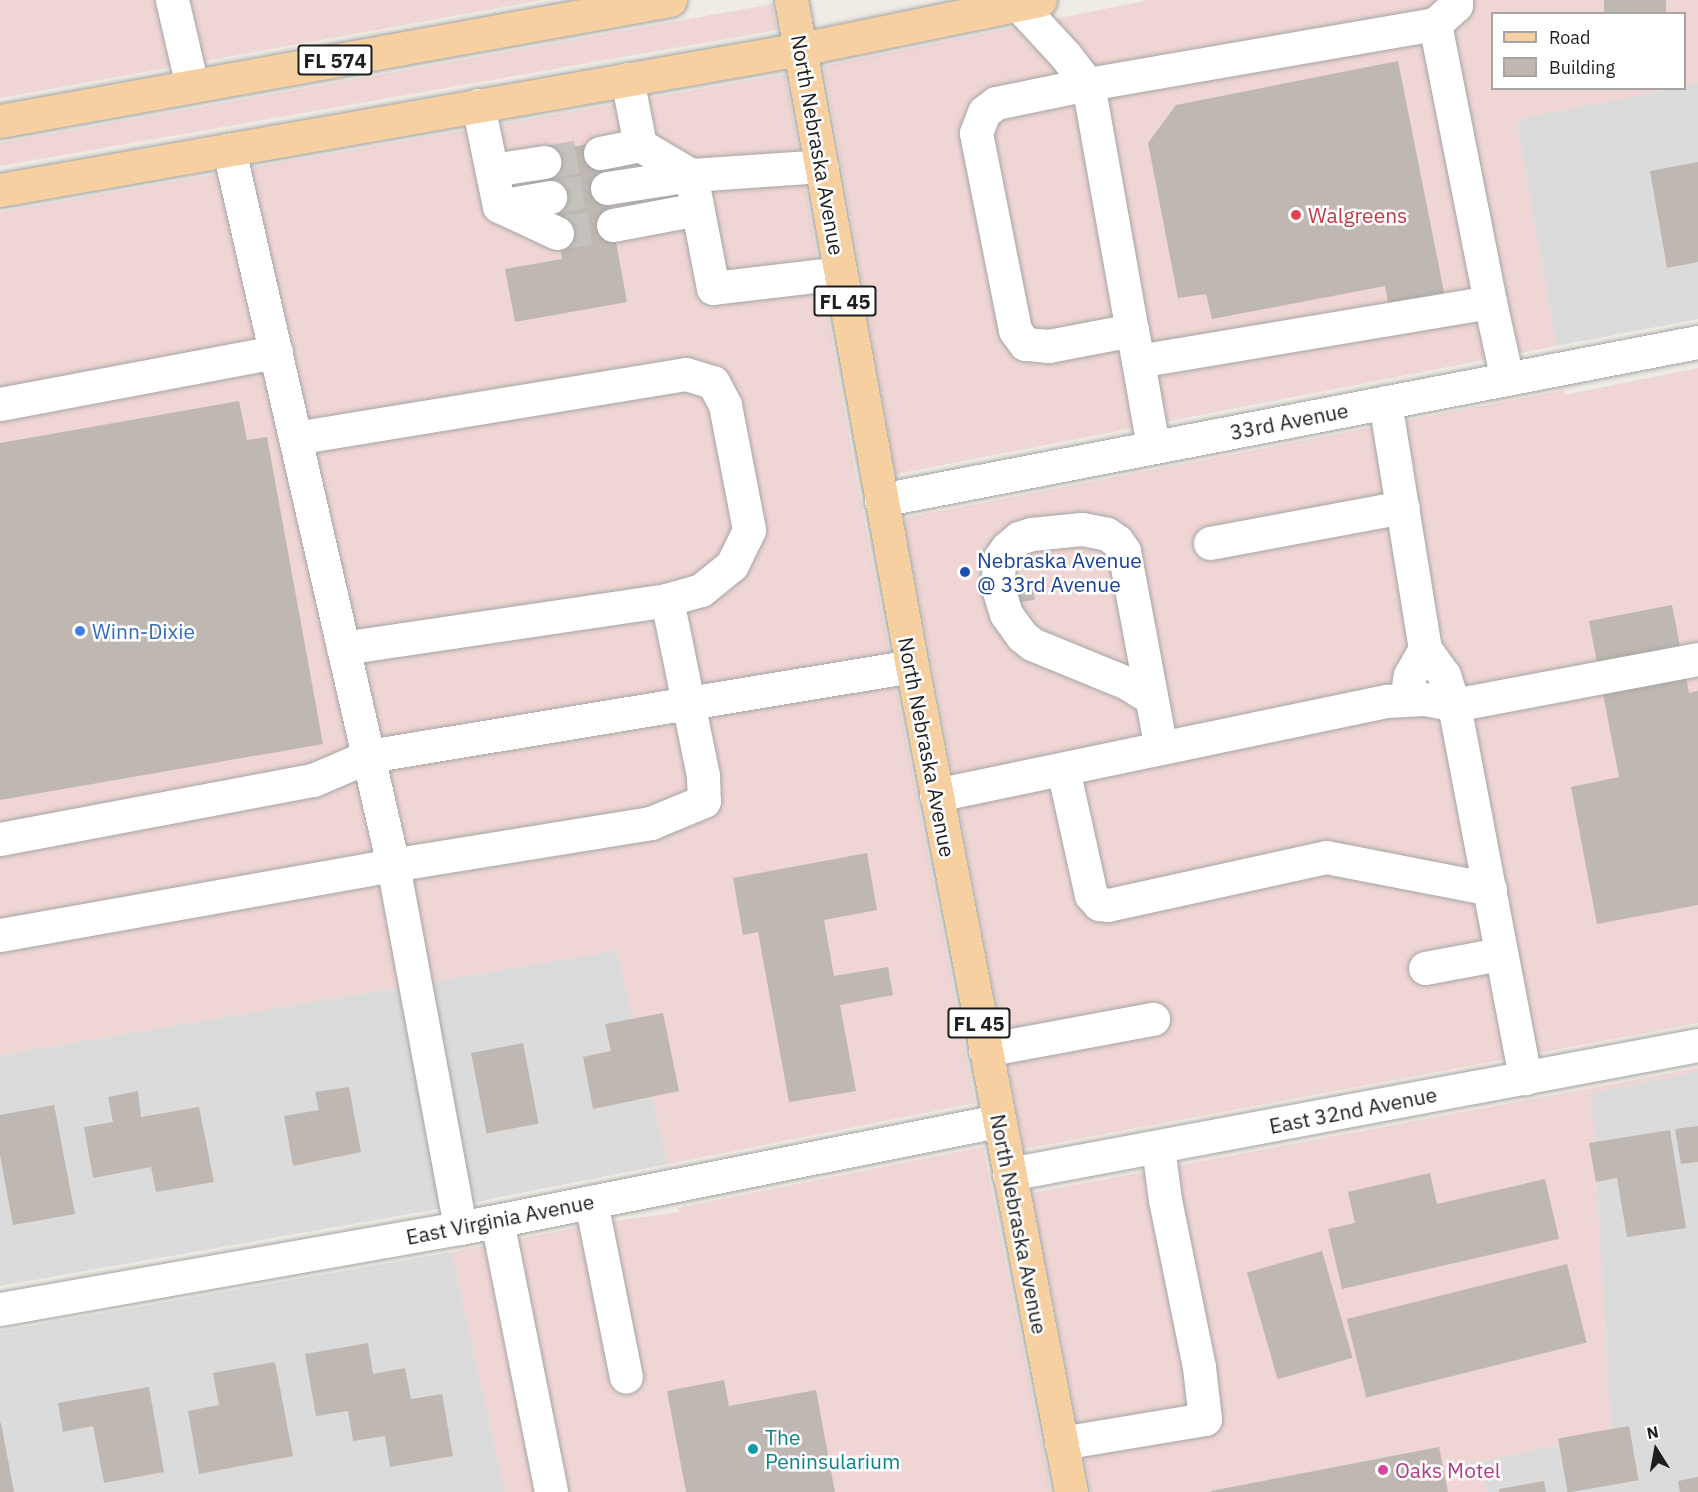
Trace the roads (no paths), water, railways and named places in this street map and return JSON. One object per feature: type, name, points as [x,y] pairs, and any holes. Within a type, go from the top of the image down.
[{"type":"main road","name":"FL 574","points":[[0,121],[670,0]]},
{"type":"main road","name":"North Nebraska Avenue","points":[[791,0],[936,795],[1071,1492]]},
{"type":"main road","points":[[0,190],[801,49],[1029,2]]},
{"type":"street","points":[[172,0],[192,86]]},
{"type":"street","points":[[1456,0],[1455,5],[1435,24],[1088,84],[996,103],[984,112],[976,133],[1015,330],[1025,344],[1135,345],[1490,302]]},
{"type":"street","points":[[1029,2],[1088,84],[1153,447]]},
{"type":"street","points":[[1435,24],[1507,379]]},
{"type":"street","points":[[627,79],[640,145]]},
{"type":"street","points":[[478,105],[499,206]]},
{"type":"street","points":[[600,153],[640,145],[691,175],[713,288],[840,273]]},
{"type":"street","points":[[229,150],[393,865],[460,1228]]},
{"type":"street","points":[[492,170],[544,162]]},
{"type":"street","points":[[607,188],[691,175],[822,166]]},
{"type":"street","points":[[499,206],[550,197]]},
{"type":"street","points":[[499,206],[557,233]]},
{"type":"street","points":[[613,225],[698,209]]},
{"type":"street","name":"33rd Avenue","points":[[881,500],[1698,342]]},
{"type":"street","points":[[0,404],[276,352]]},
{"type":"street","points":[[295,438],[686,374],[713,382],[725,405],[749,530],[732,565],[701,590],[667,600],[344,648]]},
{"type":"street","points":[[1385,402],[1425,649],[1444,675],[1454,705],[1525,1078]]},
{"type":"street","points":[[1210,543],[1403,507]]},
{"type":"street","points":[[1151,698],[1127,683],[1032,644],[1014,627],[1001,602],[997,571],[1000,558],[1019,538],[1031,534],[1094,530],[1107,534],[1117,541],[1124,551],[1161,748]]},
{"type":"street","points":[[0,935],[393,865],[651,824],[704,801],[703,776],[667,600]]},
{"type":"street","points":[[1406,699],[1410,675],[1425,649]]},
{"type":"street","points":[[936,795],[1406,699],[1425,699],[1454,705],[1698,659]]},
{"type":"street","points":[[0,840],[313,780],[369,756],[912,666]]},
{"type":"street","points":[[1062,769],[1091,895],[1099,904],[1108,905],[1326,857],[1490,889]]},
{"type":"street","points":[[1425,968],[1500,954]]},
{"type":"street","points":[[985,1050],[1153,1018]]},
{"type":"street","name":"East 32nd Avenue","points":[[1009,1174],[1698,1046]]},
{"type":"street","name":"East Virginia Avenue","points":[[0,1308],[460,1228],[998,1121]]},
{"type":"street","points":[[1061,1443],[1205,1419],[1199,1367],[1165,1200],[1158,1147]]},
{"type":"street","points":[[591,1202],[626,1377]]},
{"type":"street","points":[[497,1221],[551,1492]]},
{"type":"tunnel","points":[[544,162],[600,153]]},
{"type":"tunnel","points":[[550,197],[607,188]]},
{"type":"tunnel","points":[[557,233],[613,225]]},
{"type":"place","name":"Walgreens","points":[[1296,215]]},
{"type":"place","name":"Nebraska Avenue @ 33rd Avenue","points":[[965,572]]},
{"type":"place","name":"Winn-Dixie","points":[[80,631]]},
{"type":"place","name":"The Peninsularium","points":[[753,1449]]},
{"type":"place","name":"Oaks Motel","points":[[1383,1470]]}]
